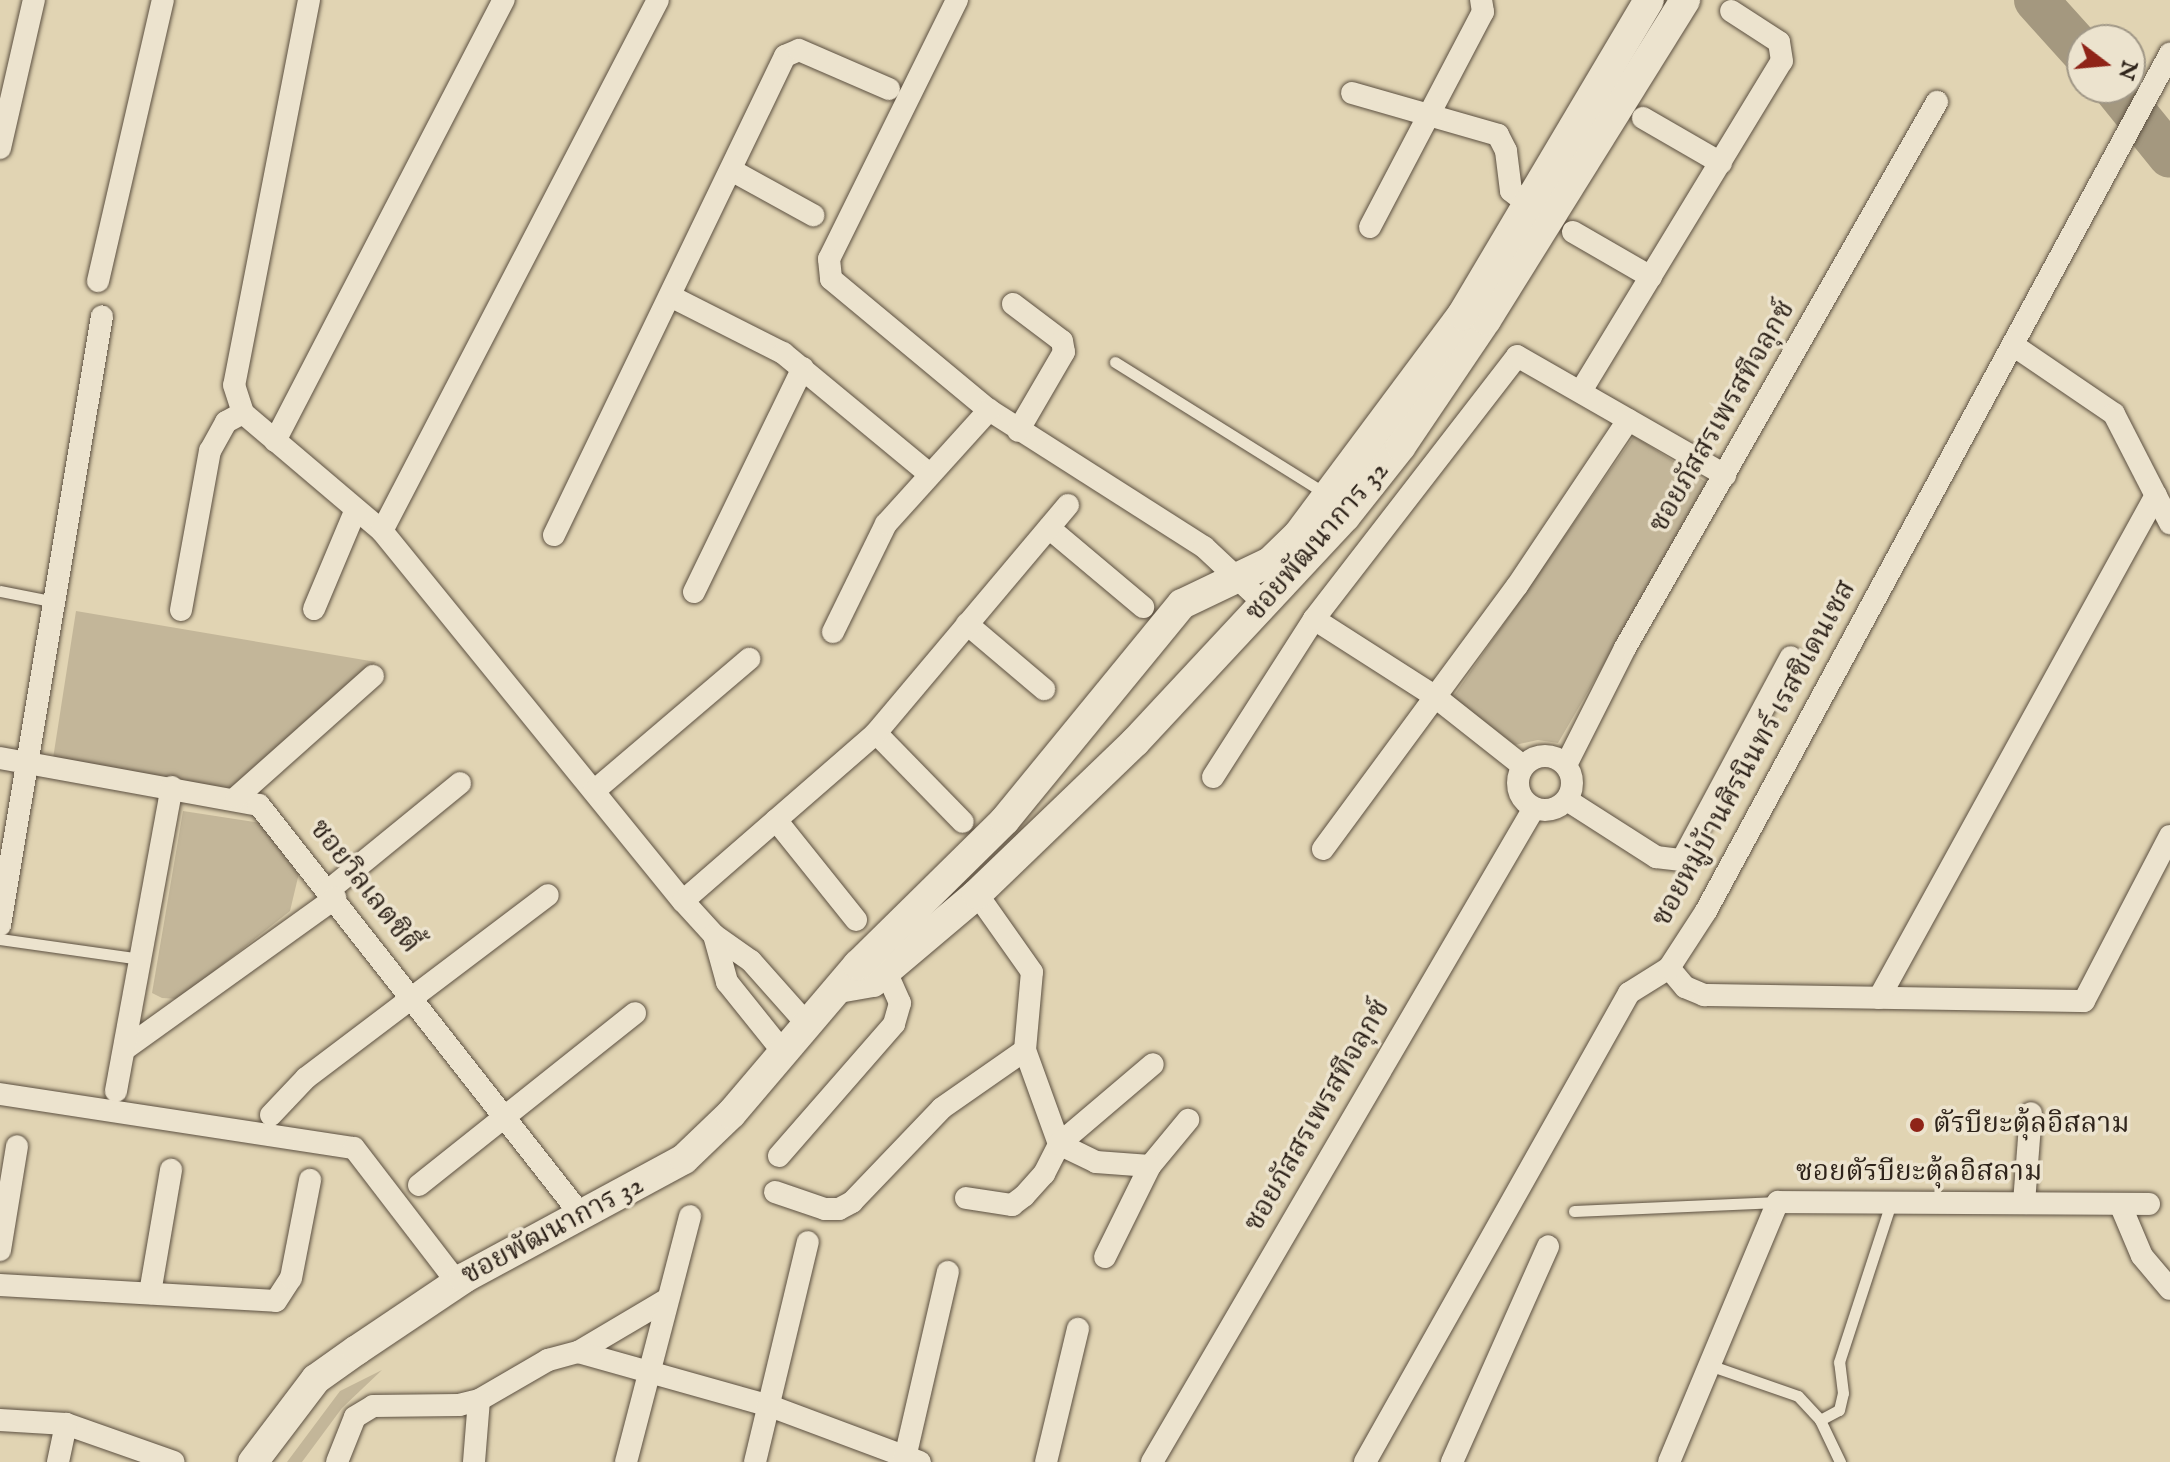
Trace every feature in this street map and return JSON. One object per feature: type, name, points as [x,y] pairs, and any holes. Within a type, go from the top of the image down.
[{"type":"street","points":[[0,148],[34,0]]},
{"type":"street","points":[[98,281],[163,0]]},
{"type":"street","points":[[309,0],[234,385],[243,413],[382,531],[683,901],[714,935],[751,961],[807,1024]]},
{"type":"street","points":[[275,441],[504,0]]},
{"type":"street","points":[[382,531],[658,0]]},
{"type":"street","points":[[957,0],[828,270],[831,279],[989,410],[1204,547],[1265,604]]},
{"type":"street","points":[[1370,227],[1483,12],[1481,0]]},
{"type":"street","name":"ซอยพัฒนาการ 32","points":[[253,1462],[316,1379],[457,1282],[684,1159],[844,987],[858,965],[1005,820],[1182,604],[1270,562],[1329,496],[1462,315],[1649,0]]},
{"type":"street","name":"ซอยพัฒนาการ 32","points":[[844,987],[873,982],[977,894],[1135,742],[1345,517],[1401,446],[1685,0]]},
{"type":"street","points":[[1581,391],[1776,74],[1784,52],[1779,42],[1731,11]]},
{"type":"street","points":[[554,535],[790,51],[799,50],[889,89]]},
{"type":"street","name":"ซอยหมู่บ้านศิรนินทร์ เรสซิเดนเซส","points":[[1365,1462],[1629,993],[1669,968],[1706,911],[2170,54]]},
{"type":"street","points":[[1352,93],[1430,112],[1498,135],[1506,151],[1511,191],[1528,204]]},
{"type":"street","name":"ซอยภัสสรเพรสทีจลุกซ์","points":[[1567,800],[1573,782],[1566,765],[1625,648],[1937,102]]},
{"type":"street","points":[[1643,118],[1721,163]]},
{"type":"street","points":[[731,170],[813,215]]},
{"type":"street","points":[[1573,232],[1651,277]]},
{"type":"street","points":[[670,296],[772,346],[803,368],[928,473]]},
{"type":"street","points":[[1013,304],[1062,341],[1064,352],[1018,431]]},
{"type":"street","points":[[0,925],[30,763],[102,316]]},
{"type":"street","points":[[2013,345],[2114,414],[2170,523]]},
{"type":"street","points":[[1213,777],[1314,619],[1507,362],[1517,356],[1528,358],[1725,475]]},
{"type":"street","points":[[694,592],[803,368]]},
{"type":"street","points":[[833,632],[886,524],[928,473],[989,410]]},
{"type":"street","points":[[181,610],[210,451],[226,422],[243,413]]},
{"type":"street","points":[[1323,849],[1433,695],[1517,586],[1628,420]]},
{"type":"street","points":[[1879,998],[2156,495]]},
{"type":"street","points":[[683,901],[876,733],[1068,505]]},
{"type":"street","points":[[314,609],[356,509]]},
{"type":"street","points":[[1049,528],[1143,607]]},
{"type":"street","points":[[1314,619],[1433,695],[1523,766]]},
{"type":"street","points":[[967,624],[1044,689]]},
{"type":"street","points":[[1523,766],[1518,790],[1534,808],[1551,810],[1567,800],[1656,857],[1682,860],[1791,657]]},
{"type":"street","points":[[594,791],[749,659]]},
{"type":"street","points":[[237,797],[373,676]]},
{"type":"street","points":[[876,733],[963,822]]},
{"type":"street","points":[[1523,766],[1545,755],[1566,765]]},
{"type":"street","name":"ซอยวิลเลตซิตี้","points":[[0,758],[237,797],[271,816],[582,1216]]},
{"type":"street","points":[[125,1049],[332,894],[460,783]]},
{"type":"street","points":[[116,1091],[172,787]]},
{"type":"street","name":"ซอยภัสสรเพรสทีจลุกซ์","points":[[1150,1459],[1534,808]]},
{"type":"street","points":[[776,820],[856,920]]},
{"type":"street","points":[[1669,968],[1685,987],[1704,995],[2084,1001],[2170,836]]},
{"type":"street","points":[[977,894],[1032,972],[1025,1050],[1059,1144],[1096,1162],[1150,1166]]},
{"type":"street","points":[[271,1115],[306,1078],[414,1001],[548,895]]},
{"type":"street","points":[[714,935],[727,982],[783,1052]]},
{"type":"street","points":[[779,1156],[894,1024],[900,1003],[886,971]]},
{"type":"street","points":[[419,1185],[635,1013]]},
{"type":"street","points":[[775,1192],[839,1209],[883,1172],[942,1108],[1025,1050]]},
{"type":"street","points":[[966,1198],[1012,1205],[1044,1174],[1059,1144],[1153,1064]]},
{"type":"street","points":[[0,1094],[354,1148],[457,1282]]},
{"type":"street","points":[[2024,1203],[2031,1113]]},
{"type":"street","points":[[1105,1257],[1150,1166],[1188,1120]]},
{"type":"street","points":[[0,1250],[17,1146]]},
{"type":"street","points":[[150,1293],[171,1170]]},
{"type":"street","points":[[0,1285],[276,1301],[291,1278],[310,1180]]},
{"type":"street","name":"ซอยตัรบียะตุ้ลอิสลาม","points":[[1669,1462],[1778,1202],[2149,1204]]},
{"type":"street","points":[[2120,1204],[2142,1256],[2161,1284],[2170,1289]]},
{"type":"street","points":[[626,1462],[690,1216]]},
{"type":"street","points":[[755,1462],[808,1242]]},
{"type":"street","points":[[1452,1462],[1548,1246]]},
{"type":"street","points":[[578,1352],[770,1406],[910,1460],[948,1272]]},
{"type":"street","points":[[337,1462],[355,1417],[373,1406],[459,1405],[479,1400],[548,1360],[578,1352],[666,1300]]},
{"type":"street","points":[[1046,1462],[1078,1329]]},
{"type":"street","points":[[474,1462],[479,1400]]},
{"type":"street","points":[[0,1420],[66,1424],[174,1462]]},
{"type":"street","points":[[58,1462],[66,1424]]},
{"type":"lane","points":[[1115,362],[1329,496]]},
{"type":"lane","points":[[0,591],[56,602]]},
{"type":"lane","points":[[0,939],[142,959]]},
{"type":"lane","points":[[1574,1211],[1778,1202]]},
{"type":"lane","points":[[1820,1420],[1839,1410],[1843,1393],[1839,1362],[1891,1203]]},
{"type":"lane","points":[[1709,1365],[1798,1396],[1820,1420],[1840,1462]]},
{"type":"shaded area","points":[[1634,436],[1709,484],[1558,743],[1538,740],[1515,745],[1453,697]]},
{"type":"shaded area","points":[[76,611],[376,662],[234,790],[52,765]]},
{"type":"shaded area","points":[[183,811],[261,823],[299,873],[290,911],[179,999],[162,998],[152,993]]},
{"type":"shaded area","points":[[382,1370],[342,1408],[302,1462],[287,1462],[340,1391]]},
{"type":"waterway","points":[[2036,0],[2066,33]]},
{"type":"waterway","points":[[2128,104],[2170,156]]},
{"type":"place","name":"ตัรบียะตุ้ลอิสลาม","points":[[1917,1125]]}]
